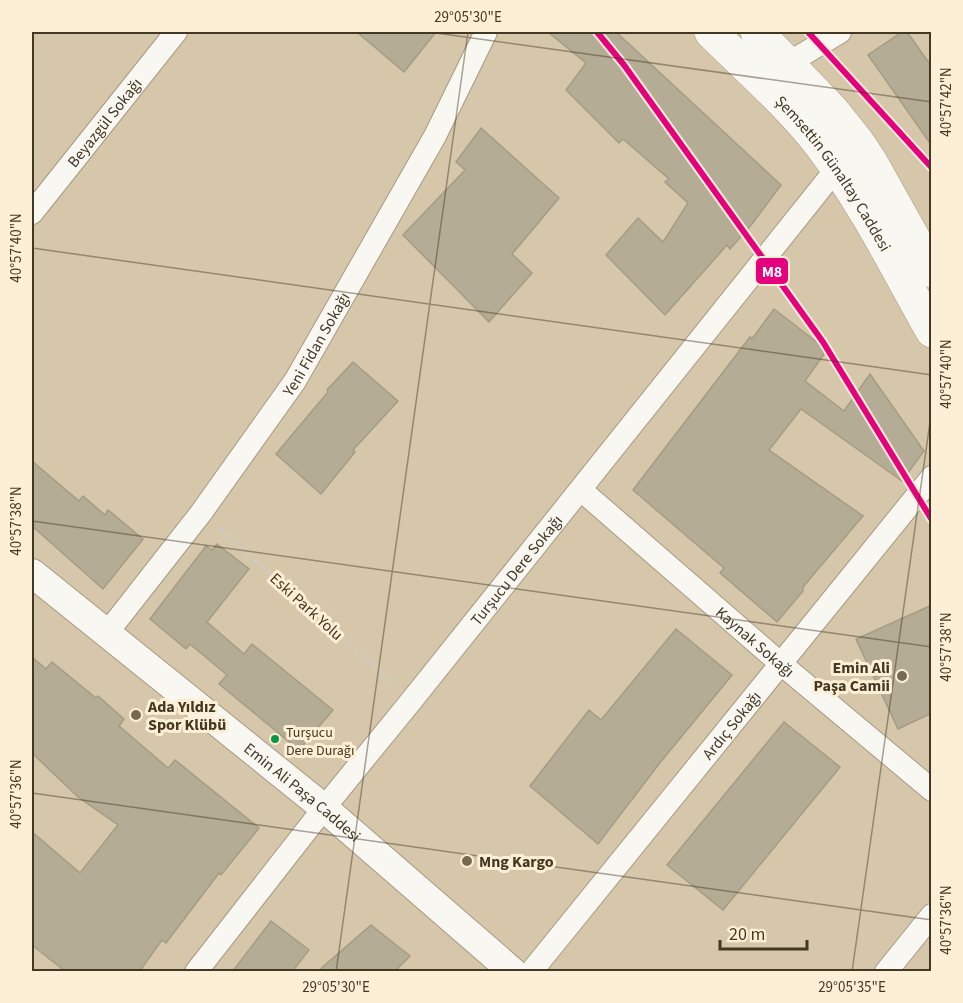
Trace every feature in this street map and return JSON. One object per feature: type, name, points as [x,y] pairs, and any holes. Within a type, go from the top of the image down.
[{"type":"main road","name":"Şemsettin Günaltay Caddesi","points":[[711,32],[809,132],[837,168],[857,197],[932,331]]},
{"type":"main road","name":"Şemsettin Günaltay Caddesi","points":[[757,32],[833,111],[865,152],[932,271]]},
{"type":"street","name":"Beyazgül Sokağı","points":[[32,213],[176,32]]},
{"type":"street","name":"Yeni Fidan Sokağı","points":[[107,633],[201,513],[295,381],[435,136],[486,32]]},
{"type":"street","points":[[760,80],[840,32]]},
{"type":"street","name":"Turşucu Dere Sokağı","points":[[196,972],[324,808],[837,168]]},
{"type":"street","name":"Ardıç Sokağı","points":[[531,972],[932,477]]},
{"type":"street","name":"Kaynak Sokağı","points":[[580,490],[780,663],[932,790]]},
{"type":"street","name":"Emin Ali Paşa Caddesi","points":[[32,573],[324,808],[513,972]]},
{"type":"street","points":[[886,972],[932,915]]},
{"type":"path","name":"Eski Park Yolu","points":[[201,513],[412,700]]},
{"type":"building","points":[[357,32],[436,32],[404,72]]},
{"type":"building","points":[[548,32],[616,32],[781,185],[730,249],[727,245],[665,315],[606,255],[638,218],[663,242],[688,203],[665,182],[669,179],[623,139],[619,143],[566,90],[586,63]]},
{"type":"building","points":[[902,32],[907,32],[932,67],[932,146],[868,55]]},
{"type":"building","points":[[481,128],[559,198],[512,254],[532,273],[489,322],[403,235],[465,170],[456,162]]},
{"type":"building","points":[[774,309],[827,350],[805,381],[844,411],[870,374],[924,451],[902,481],[801,409],[769,450],[863,516],[803,587],[803,591],[777,622],[720,573],[724,568],[633,490]]},
{"type":"building","points":[[353,362],[398,401],[353,450],[355,452],[321,494],[276,454],[328,392],[327,390]]},
{"type":"building","points":[[32,461],[79,501],[83,496],[105,515],[108,510],[143,539],[103,589],[32,526]]},
{"type":"building","points":[[217,544],[249,569],[207,622],[244,654],[252,644],[333,710],[299,750],[219,684],[227,675],[190,644],[186,649],[150,619],[206,546],[212,550]]},
{"type":"building","name":"Emin Ali Paşa Camii","points":[[932,605],[932,713],[898,729],[856,639]]},
{"type":"building","points":[[676,629],[732,675],[659,764],[598,844],[530,786],[589,710],[601,720]]},
{"type":"building","points":[[32,657],[46,669],[52,662],[96,698],[98,696],[124,719],[119,726],[168,768],[175,760],[259,828],[221,875],[219,873],[166,943],[162,940],[139,972],[66,972],[32,945],[32,832],[80,873],[118,825],[78,797],[32,753]]},
{"type":"building","points":[[784,722],[840,767],[723,910],[667,865]]},
{"type":"building","points":[[271,921],[309,950],[292,972],[232,972]]},
{"type":"building","points":[[371,925],[410,956],[394,972],[317,972]]},
{"type":"transit line","name":"M8","points":[[597,32],[624,65],[823,342],[932,520]]},
{"type":"transit line","name":"M8","points":[[808,32],[932,168]]},
{"type":"place","name":"Emin Ali Paşa Camii","points":[[902,676]]},
{"type":"place","name":"Ada Yıldız Spor Klübü","points":[[136,715]]},
{"type":"place","name":"Turşucu Dere Durağı","points":[[275,739]]},
{"type":"place","name":"Mng Kargo","points":[[467,861]]}]
